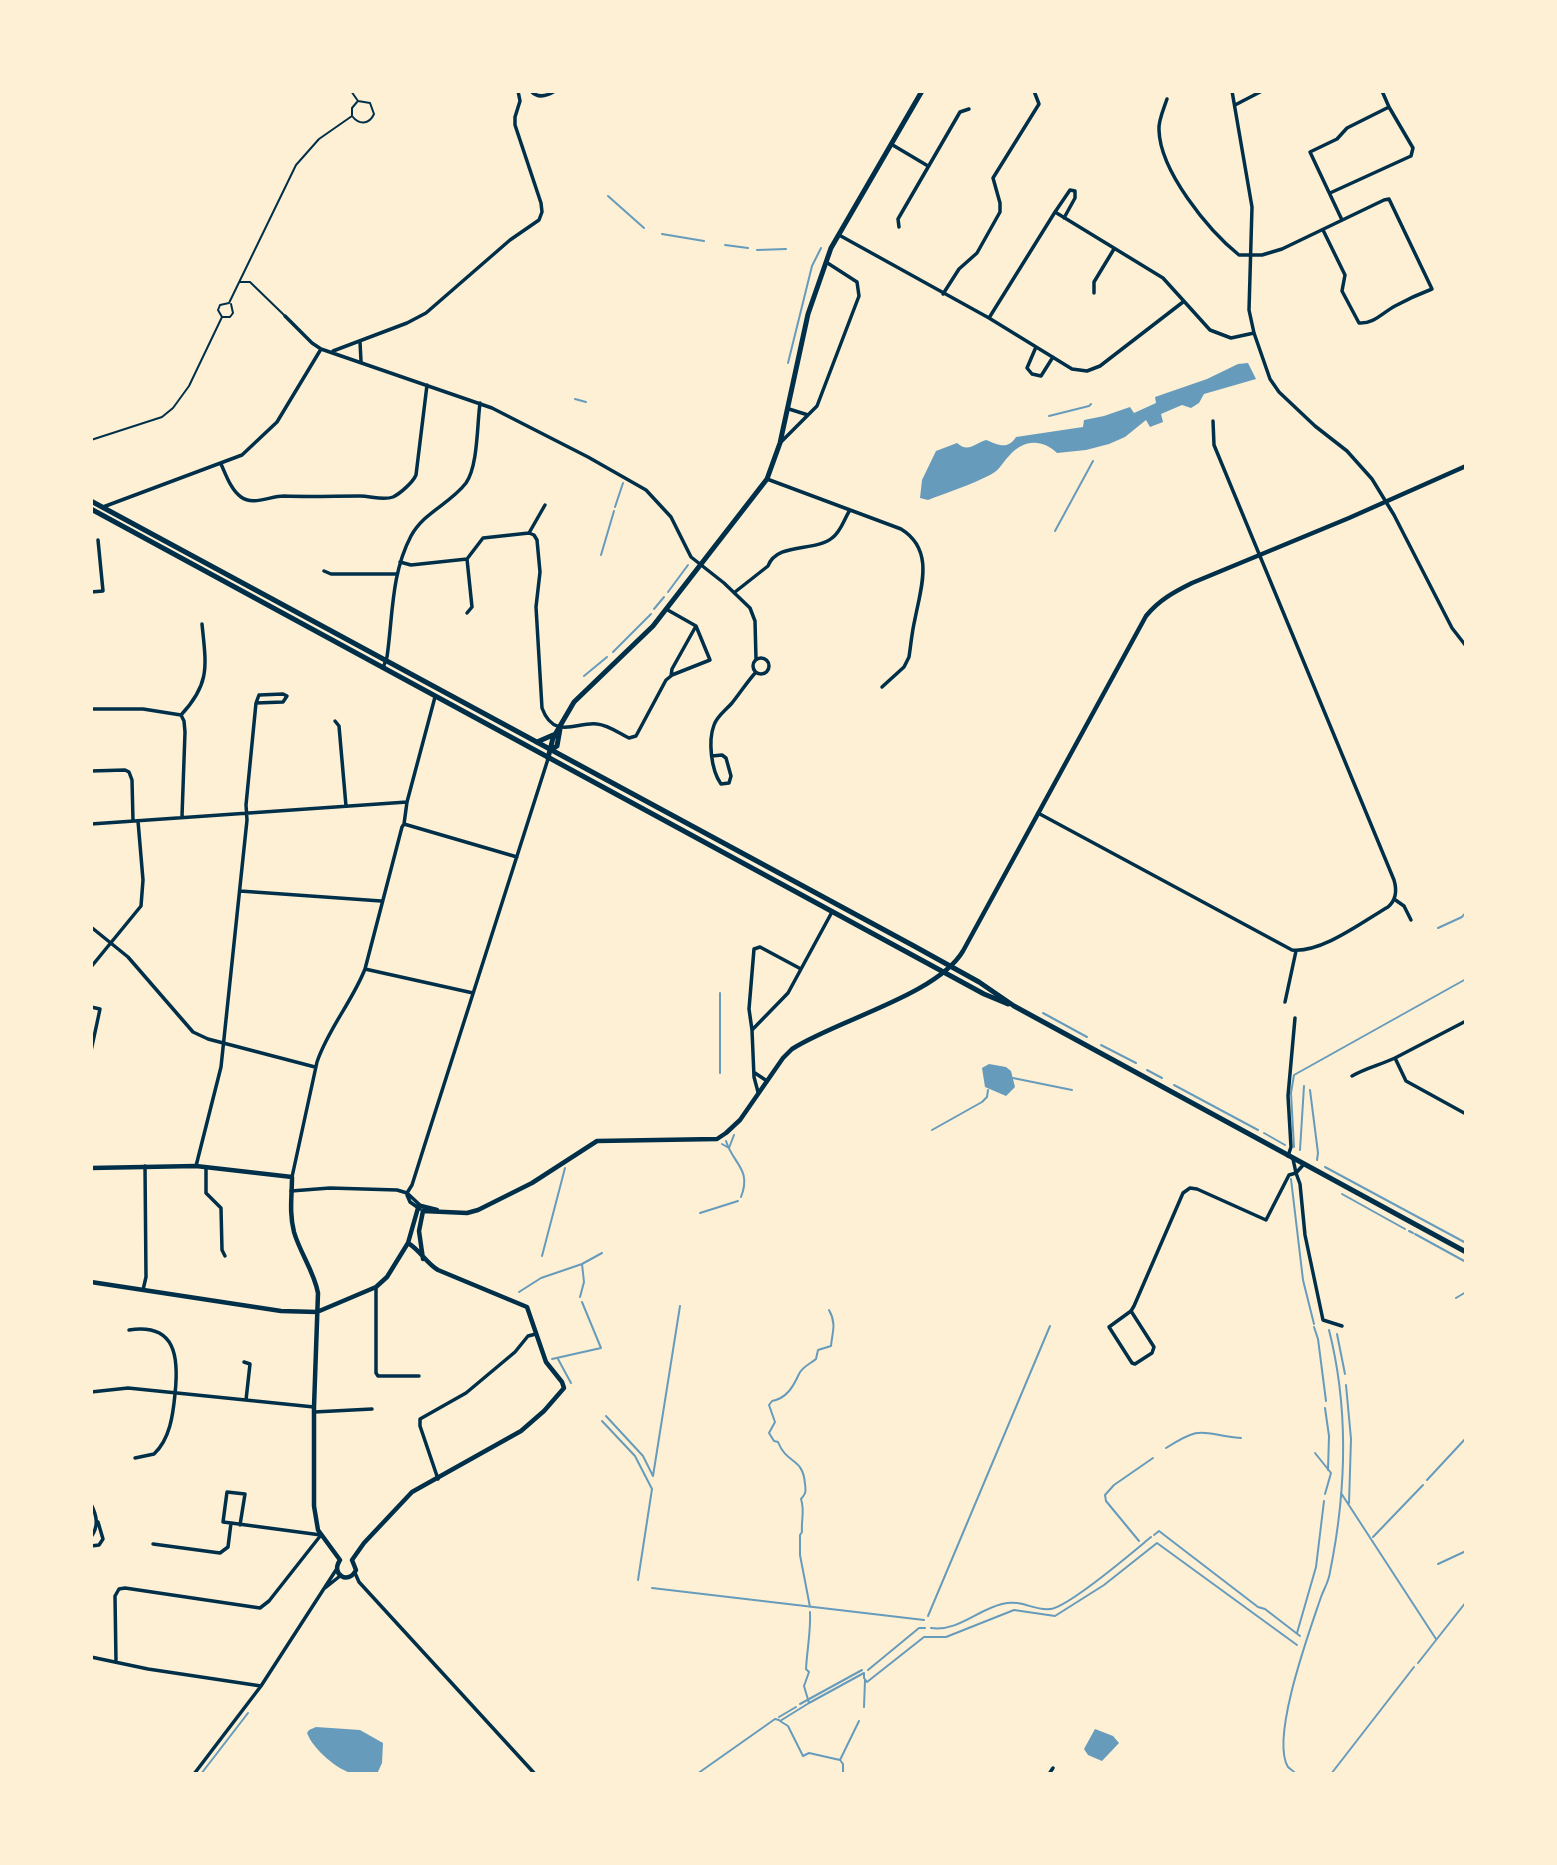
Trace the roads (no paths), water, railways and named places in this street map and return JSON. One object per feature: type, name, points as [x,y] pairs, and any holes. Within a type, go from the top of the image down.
[{"type":"main road","points":[[548,758],[551,744],[571,705],[638,643],[760,491],[780,443],[808,314],[826,262],[922,91]]},
{"type":"main road","points":[[91,501],[384,665],[435,697],[988,996],[1014,1006]]},
{"type":"main road","points":[[91,509],[384,665],[537,742],[952,967],[1014,1006],[1466,1252]]},
{"type":"main road","points":[[537,742],[550,737],[559,728]]},
{"type":"street","points":[[331,352],[416,320],[510,240],[539,220],[541,203],[515,121],[520,101],[518,91]]},
{"type":"street","points":[[531,91],[542,96],[555,91]]},
{"type":"street","points":[[943,294],[959,269],[977,253],[1000,212],[1001,206],[992,178],[1039,104],[1034,91]]},
{"type":"street","points":[[1232,91],[1250,187],[1253,227],[1248,298],[1254,333],[1275,386],[1315,426],[1358,462],[1372,479],[1452,628],[1466,646]]},
{"type":"street","points":[[1235,105],[1262,91]]},
{"type":"street","points":[[1330,193],[1411,156],[1413,148],[1382,91]]},
{"type":"street","points":[[1167,99],[1158,128],[1170,172],[1222,241],[1239,255],[1262,255],[1282,249],[1389,199],[1432,289],[1368,323],[1359,323],[1342,291],[1345,275],[1323,230]]},
{"type":"street","points":[[1342,220],[1310,152],[1337,139],[1347,128],[1390,107]]},
{"type":"street","points":[[899,228],[898,219],[928,166],[960,112],[969,109]]},
{"type":"street","points":[[891,144],[928,166]]},
{"type":"street","points":[[989,318],[1066,192],[1073,190],[1076,196],[1064,218]]},
{"type":"street","points":[[1055,212],[1163,278],[1217,335],[1231,338],[1254,333]]},
{"type":"street","points":[[839,235],[989,318],[1072,369],[1081,371],[1094,369],[1183,302]]},
{"type":"street","points":[[1094,293],[1094,282],[1114,249]]},
{"type":"street","points":[[780,443],[817,406],[859,296],[857,282],[826,262]]},
{"type":"street","points":[[285,316],[321,349],[480,403],[517,419],[646,490],[665,508],[691,557],[735,592],[750,608],[755,621],[756,659],[753,664],[756,672]]},
{"type":"street","points":[[359,342],[361,361]]},
{"type":"street","points":[[1037,347],[1027,368],[1032,374],[1041,376],[1053,358]]},
{"type":"street","points":[[103,507],[242,455],[277,422],[321,349]]},
{"type":"street","points":[[221,464],[233,488],[240,497],[248,500],[283,496],[392,497],[416,475],[427,385]]},
{"type":"street","points":[[384,665],[396,574],[400,562],[410,537],[421,523],[461,488],[469,477],[473,466],[480,403]]},
{"type":"street","points":[[789,409],[808,415]]},
{"type":"street","points":[[1038,813],[1282,946],[1296,951],[1320,946],[1388,907],[1394,899],[1394,880],[1214,445],[1213,421]]},
{"type":"street","points":[[291,1191],[330,1188],[397,1190],[407,1193],[421,1208],[467,1213],[532,1184],[597,1141],[716,1139],[734,1127],[783,1058],[797,1046],[913,991],[952,967],[969,942],[1146,616],[1156,604],[1192,583],[1386,503],[1466,466]]},
{"type":"street","points":[[766,480],[909,533],[919,547],[924,575],[909,657],[904,667],[882,687]]},
{"type":"street","points":[[529,533],[545,505]]},
{"type":"street","points":[[735,592],[768,566],[770,560],[782,553],[831,540],[850,510]]},
{"type":"street","points":[[467,613],[472,607],[467,559],[483,538],[529,533],[534,535],[537,540],[540,572],[536,602],[542,708],[559,728],[597,723],[633,738],[666,680],[710,660],[696,626],[666,609]]},
{"type":"street","points":[[91,592],[103,592],[98,540]]},
{"type":"street","points":[[400,562],[411,565],[467,559]]},
{"type":"street","points":[[324,570],[331,574],[396,574]]},
{"type":"street","points":[[181,715],[196,698],[204,682],[202,624]]},
{"type":"street","points":[[671,676],[672,669],[696,626]]},
{"type":"street","points":[[756,659],[763,658],[769,666],[763,673],[756,672]]},
{"type":"street","points":[[712,756],[722,755],[726,758],[731,776],[729,783],[719,782],[712,756],[714,724],[756,672]]},
{"type":"street","points":[[196,1166],[221,1067],[256,703],[259,695],[286,696],[286,701],[283,702],[256,703]]},
{"type":"street","points":[[340,1560],[321,1535],[314,1506],[316,1283],[294,1232],[290,1205],[292,1177],[315,1067],[324,1044],[365,969],[435,697]]},
{"type":"street","points":[[91,709],[143,709],[181,715]]},
{"type":"street","points":[[181,715],[185,732],[182,817]]},
{"type":"street","points":[[335,721],[339,726],[346,806]]},
{"type":"street","points":[[407,1193],[412,1185],[548,758]]},
{"type":"street","points":[[91,771],[130,772],[143,880],[141,906],[91,967]]},
{"type":"street","points":[[91,824],[407,803]]},
{"type":"street","points":[[404,824],[517,857]]},
{"type":"street","points":[[240,891],[382,901]]},
{"type":"street","points":[[1394,899],[1404,906],[1410,920]]},
{"type":"street","points":[[752,1030],[785,998],[832,912]]},
{"type":"street","points":[[91,927],[128,957],[192,1032],[315,1067]]},
{"type":"street","points":[[758,1092],[753,1068],[749,1009],[754,949],[760,947],[801,969]]},
{"type":"street","points":[[1285,1002],[1296,951]]},
{"type":"street","points":[[365,969],[473,993]]},
{"type":"street","points":[[91,1007],[100,1009],[91,1051]]},
{"type":"street","points":[[1295,1018],[1288,1096],[1291,1157],[1300,1184],[1305,1235],[1323,1320],[1342,1326]]},
{"type":"street","points":[[1352,1076],[1395,1058],[1466,1021]]},
{"type":"street","points":[[1395,1058],[1406,1081],[1466,1114]]},
{"type":"street","points":[[753,1068],[757,1077],[767,1080]]},
{"type":"street","points":[[1131,1311],[1154,1347],[1152,1353],[1135,1364],[1109,1327],[1131,1311],[1183,1193],[1191,1188],[1197,1189],[1266,1220],[1289,1175],[1296,1173],[1304,1164]]},
{"type":"street","points":[[143,1290],[146,1277],[145,1166]]},
{"type":"street","points":[[91,1168],[196,1166],[292,1177]]},
{"type":"street","points":[[206,1167],[206,1192],[221,1208],[222,1250],[225,1256]]},
{"type":"street","points":[[91,1282],[281,1311],[317,1312],[376,1287],[387,1277],[407,1245],[421,1208]]},
{"type":"street","points":[[421,1208],[419,1231],[423,1259]]},
{"type":"street","points":[[352,1560],[364,1543],[412,1492],[521,1431],[564,1388],[546,1362],[530,1312],[520,1302],[444,1272],[423,1259],[418,1250],[407,1245]]},
{"type":"street","points":[[376,1287],[376,1373],[379,1376],[419,1376]]},
{"type":"street","points":[[129,1330],[155,1331],[170,1343],[176,1358],[172,1419],[163,1444],[150,1457],[135,1458]]},
{"type":"street","points":[[438,1479],[420,1426],[422,1417],[466,1392],[515,1352],[528,1336],[537,1333]]},
{"type":"street","points":[[244,1362],[250,1364],[246,1400]]},
{"type":"street","points":[[91,1392],[128,1388],[314,1409],[372,1409]]},
{"type":"street","points":[[240,1525],[245,1494],[227,1492],[223,1522],[240,1525],[321,1535]]},
{"type":"street","points":[[91,1504],[103,1539],[99,1545],[91,1546]]},
{"type":"street","points":[[91,1537],[97,1520]]},
{"type":"street","points":[[153,1544],[220,1553],[228,1547],[231,1523]]},
{"type":"street","points":[[116,1662],[116,1596],[119,1589],[260,1608],[270,1601],[321,1535]]},
{"type":"street","points":[[340,1560],[352,1560]]},
{"type":"street","points":[[194,1774],[261,1686],[324,1590],[340,1560]]},
{"type":"street","points":[[352,1560],[359,1582],[535,1774]]},
{"type":"street","points":[[336,1570],[340,1576],[359,1582]]},
{"type":"street","points":[[348,1578],[355,1573]]},
{"type":"street","points":[[324,1590],[340,1576]]},
{"type":"street","points":[[91,1657],[261,1686]]},
{"type":"street","points":[[1049,1774],[1053,1768]]},
{"type":"lane","points":[[351,91],[358,102]]},
{"type":"lane","points":[[358,102],[370,103],[374,114],[369,121],[359,123],[352,116],[352,108],[358,102]]},
{"type":"lane","points":[[229,303],[296,165],[319,139],[352,116]]},
{"type":"lane","points":[[239,282],[250,282],[285,316]]},
{"type":"lane","points":[[91,440],[162,417],[173,408],[189,386],[222,317],[219,308],[224,302],[229,303],[233,306],[233,313],[222,317]]},
{"type":"water","points":[[1248,363],[1256,379],[1204,394],[1199,403],[1191,408],[1182,405],[1161,414],[1163,422],[1150,427],[1146,420],[1125,437],[1086,450],[1057,453],[1039,443],[1027,444],[1015,450],[999,469],[990,475],[928,500],[920,498],[922,480],[936,451],[957,443],[971,447],[986,440],[1005,445],[1016,437],[1083,427],[1084,420],[1130,407],[1134,413],[1156,403],[1155,397],[1207,379],[1238,364]]},
{"type":"water","points":[[989,1064],[1006,1067],[1011,1071],[1015,1087],[1006,1096],[985,1087],[982,1068]]},
{"type":"water","points":[[316,1727],[360,1730],[383,1743],[382,1763],[377,1774],[354,1774],[333,1763],[314,1746],[307,1733]]},
{"type":"water","points":[[1095,1729],[1113,1736],[1119,1743],[1102,1761],[1088,1755],[1084,1749]]},
{"type":"waterway","points":[[608,196],[644,228]]},
{"type":"waterway","points":[[662,234],[704,241]]},
{"type":"waterway","points":[[725,245],[748,248]]},
{"type":"waterway","points":[[788,363],[812,266],[821,248]]},
{"type":"waterway","points":[[757,250],[786,249]]},
{"type":"waterway","points":[[575,399],[586,402]]},
{"type":"waterway","points":[[1049,416],[1091,404]]},
{"type":"waterway","points":[[1055,531],[1093,461]]},
{"type":"waterway","points":[[615,507],[623,483]]},
{"type":"waterway","points":[[601,555],[614,511]]},
{"type":"waterway","points":[[668,592],[688,565]]},
{"type":"waterway","points":[[654,609],[664,597]]},
{"type":"waterway","points":[[613,652],[651,614]]},
{"type":"waterway","points":[[584,676],[607,657]]},
{"type":"waterway","points":[[1438,928],[1462,917],[1466,912]]},
{"type":"waterway","points":[[1294,1147],[1291,1093],[1294,1075],[1466,979]]},
{"type":"waterway","points":[[720,993],[720,1073]]},
{"type":"waterway","points":[[1043,1013],[1087,1037]]},
{"type":"waterway","points":[[1101,1045],[1136,1063]]},
{"type":"waterway","points":[[1147,1070],[1162,1078]]},
{"type":"waterway","points":[[1013,1078],[1072,1090]]},
{"type":"waterway","points":[[1174,1085],[1258,1130]]},
{"type":"waterway","points":[[1300,1150],[1304,1086]]},
{"type":"waterway","points":[[932,1130],[982,1102],[987,1097],[988,1090]]},
{"type":"waterway","points":[[1310,1090],[1317,1160]]},
{"type":"waterway","points":[[1264,1133],[1285,1145]]},
{"type":"waterway","points":[[722,1144],[729,1148],[734,1135]]},
{"type":"waterway","points":[[726,1141],[743,1173],[744,1187],[741,1197]]},
{"type":"waterway","points":[[1325,1167],[1466,1243]]},
{"type":"waterway","points":[[542,1256],[565,1168]]},
{"type":"waterway","points":[[1291,1179],[1303,1280],[1314,1324]]},
{"type":"waterway","points":[[1342,1194],[1405,1229]]},
{"type":"waterway","points":[[700,1213],[738,1201]]},
{"type":"waterway","points":[[1409,1231],[1413,1233]]},
{"type":"waterway","points":[[1415,1234],[1466,1262]]},
{"type":"waterway","points":[[519,1292],[541,1278],[582,1264],[602,1253]]},
{"type":"waterway","points":[[580,1297],[584,1282],[582,1264]]},
{"type":"waterway","points":[[1456,1298],[1466,1292]]},
{"type":"waterway","points":[[552,1359],[601,1348],[582,1302]]},
{"type":"waterway","points":[[606,1416],[643,1456],[653,1476],[680,1306]]},
{"type":"waterway","points":[[810,1607],[800,1555],[804,1475],[769,1433],[775,1422],[769,1405],[789,1391],[802,1369],[816,1359],[818,1350],[831,1346],[833,1324],[829,1310]]},
{"type":"waterway","points":[[928,1616],[1050,1326]]},
{"type":"waterway","points":[[1314,1327],[1326,1401]]},
{"type":"waterway","points":[[1296,1774],[1288,1767],[1284,1753],[1284,1733],[1301,1658],[1329,1575],[1342,1482],[1340,1390],[1329,1330]]},
{"type":"waterway","points":[[1337,1334],[1345,1374]]},
{"type":"waterway","points":[[558,1359],[571,1383]]},
{"type":"waterway","points":[[1346,1385],[1351,1439],[1349,1503]]},
{"type":"waterway","points":[[1325,1408],[1329,1436],[1328,1470]]},
{"type":"waterway","points":[[602,1421],[635,1456],[652,1489],[638,1580]]},
{"type":"waterway","points":[[1166,1448],[1202,1432],[1241,1438]]},
{"type":"waterway","points":[[1427,1480],[1466,1438]]},
{"type":"waterway","points":[[1315,1453],[1331,1473],[1325,1494]]},
{"type":"waterway","points":[[1139,1541],[1106,1501],[1105,1495],[1114,1485],[1153,1458]]},
{"type":"waterway","points":[[1373,1537],[1423,1485]]},
{"type":"waterway","points":[[1341,1493],[1436,1639]]},
{"type":"waterway","points":[[1297,1633],[1316,1567],[1324,1501]]},
{"type":"waterway","points":[[1154,1535],[1159,1531],[1300,1636]]},
{"type":"waterway","points":[[931,1628],[950,1627],[1002,1604],[1016,1603],[1044,1609],[1059,1606],[1101,1578],[1151,1537]]},
{"type":"waterway","points":[[809,1703],[864,1673],[867,1682],[924,1637],[946,1637],[1014,1610],[1055,1616],[1104,1585],[1157,1543],[1297,1645]]},
{"type":"waterway","points":[[1438,1564],[1466,1551]]},
{"type":"waterway","points":[[652,1588],[924,1620]]},
{"type":"waterway","points":[[1418,1663],[1466,1602]]},
{"type":"waterway","points":[[810,1612],[806,1669],[809,1672],[804,1686],[809,1703],[780,1721],[788,1726],[803,1756],[809,1753],[840,1760],[843,1774]]},
{"type":"waterway","points":[[868,1670],[919,1628],[925,1628]]},
{"type":"waterway","points":[[1331,1774],[1414,1667]]},
{"type":"waterway","points":[[800,1704],[862,1670]]},
{"type":"waterway","points":[[864,1707],[865,1680]]},
{"type":"waterway","points":[[779,1717],[796,1707]]},
{"type":"waterway","points":[[201,1774],[248,1713]]},
{"type":"waterway","points":[[697,1774],[775,1719],[779,1720]]},
{"type":"waterway","points":[[840,1760],[859,1721]]}]
